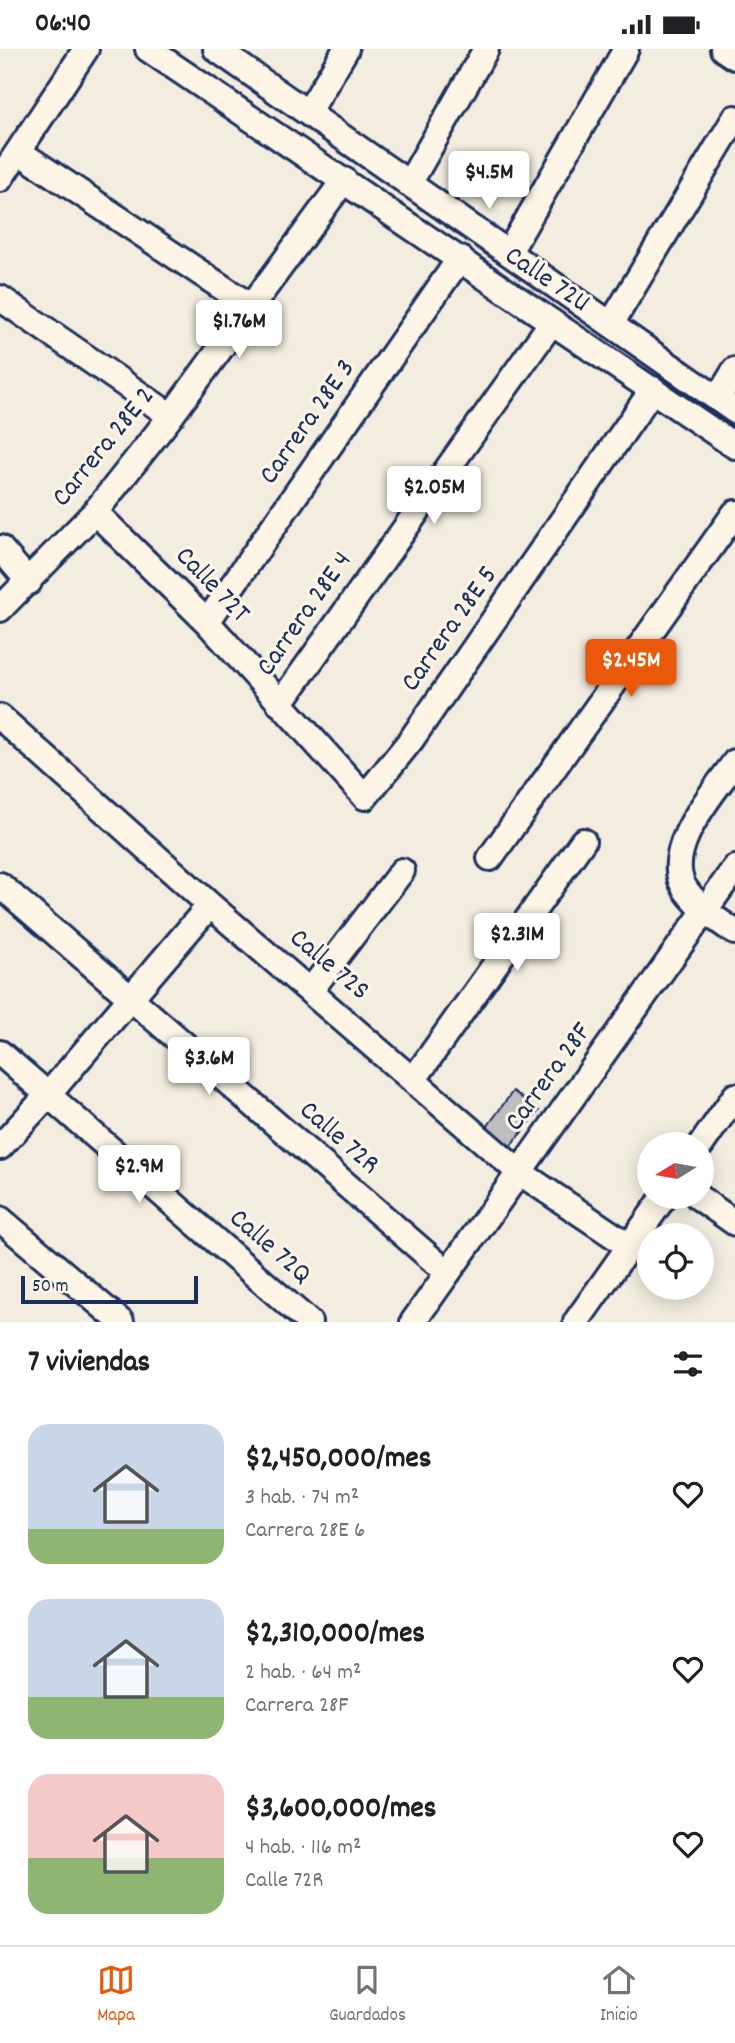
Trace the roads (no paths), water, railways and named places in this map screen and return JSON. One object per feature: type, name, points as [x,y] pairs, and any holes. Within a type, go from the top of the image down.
[{"type":"street","points":[[0,179],[86,49]]},
{"type":"street","name":"Calle 72U","points":[[148,49],[735,446]]},
{"type":"street","name":"Calle 72U","points":[[216,49],[727,404]]},
{"type":"street","points":[[309,113],[346,49]]},
{"type":"street","points":[[409,184],[486,49]]},
{"type":"street","points":[[509,252],[626,49]]},
{"type":"street","points":[[723,49],[735,57]]},
{"type":"street","points":[[611,324],[735,118]]},
{"type":"street","points":[[19,152],[250,306]]},
{"type":"street","name":"Carrera 28E 2","points":[[0,609],[95,512],[171,416],[344,180]]},
{"type":"street","name":"Carrera 28E 3","points":[[207,622],[460,258]]},
{"type":"street","points":[[0,298],[171,416]]},
{"type":"street","name":"Carrera 28E 4","points":[[280,704],[552,322]]},
{"type":"street","points":[[727,404],[735,369]]},
{"type":"street","name":"Carrera 28E 5","points":[[365,797],[411,740],[653,389]]},
{"type":"street","name":"Calle 72T","points":[[95,512],[207,622],[365,797]]},
{"type":"street","points":[[490,858],[735,513]]},
{"type":"street","points":[[0,548],[29,582]]},
{"type":"street","name":"Calle 72S","points":[[0,717],[210,905],[519,1172],[629,1246]]},
{"type":"street","points":[[735,762],[684,837],[679,872],[684,888],[705,912],[735,932]]},
{"type":"street","points":[[414,1079],[583,841]]},
{"type":"street","name":"Carrera 28F","points":[[413,1322],[735,869]]},
{"type":"street","points":[[311,990],[402,871]]},
{"type":"street","name":"Calle 72R","points":[[0,885],[448,1273]]},
{"type":"street","points":[[0,1147],[48,1095],[210,905]]},
{"type":"street","name":"Calle 72Q","points":[[0,1053],[309,1322]]},
{"type":"street","points":[[710,1132],[735,1096]]},
{"type":"street","points":[[714,1208],[735,1223]]},
{"type":"street","points":[[579,1321],[655,1209]]},
{"type":"street","points":[[0,1219],[121,1322]]}]
